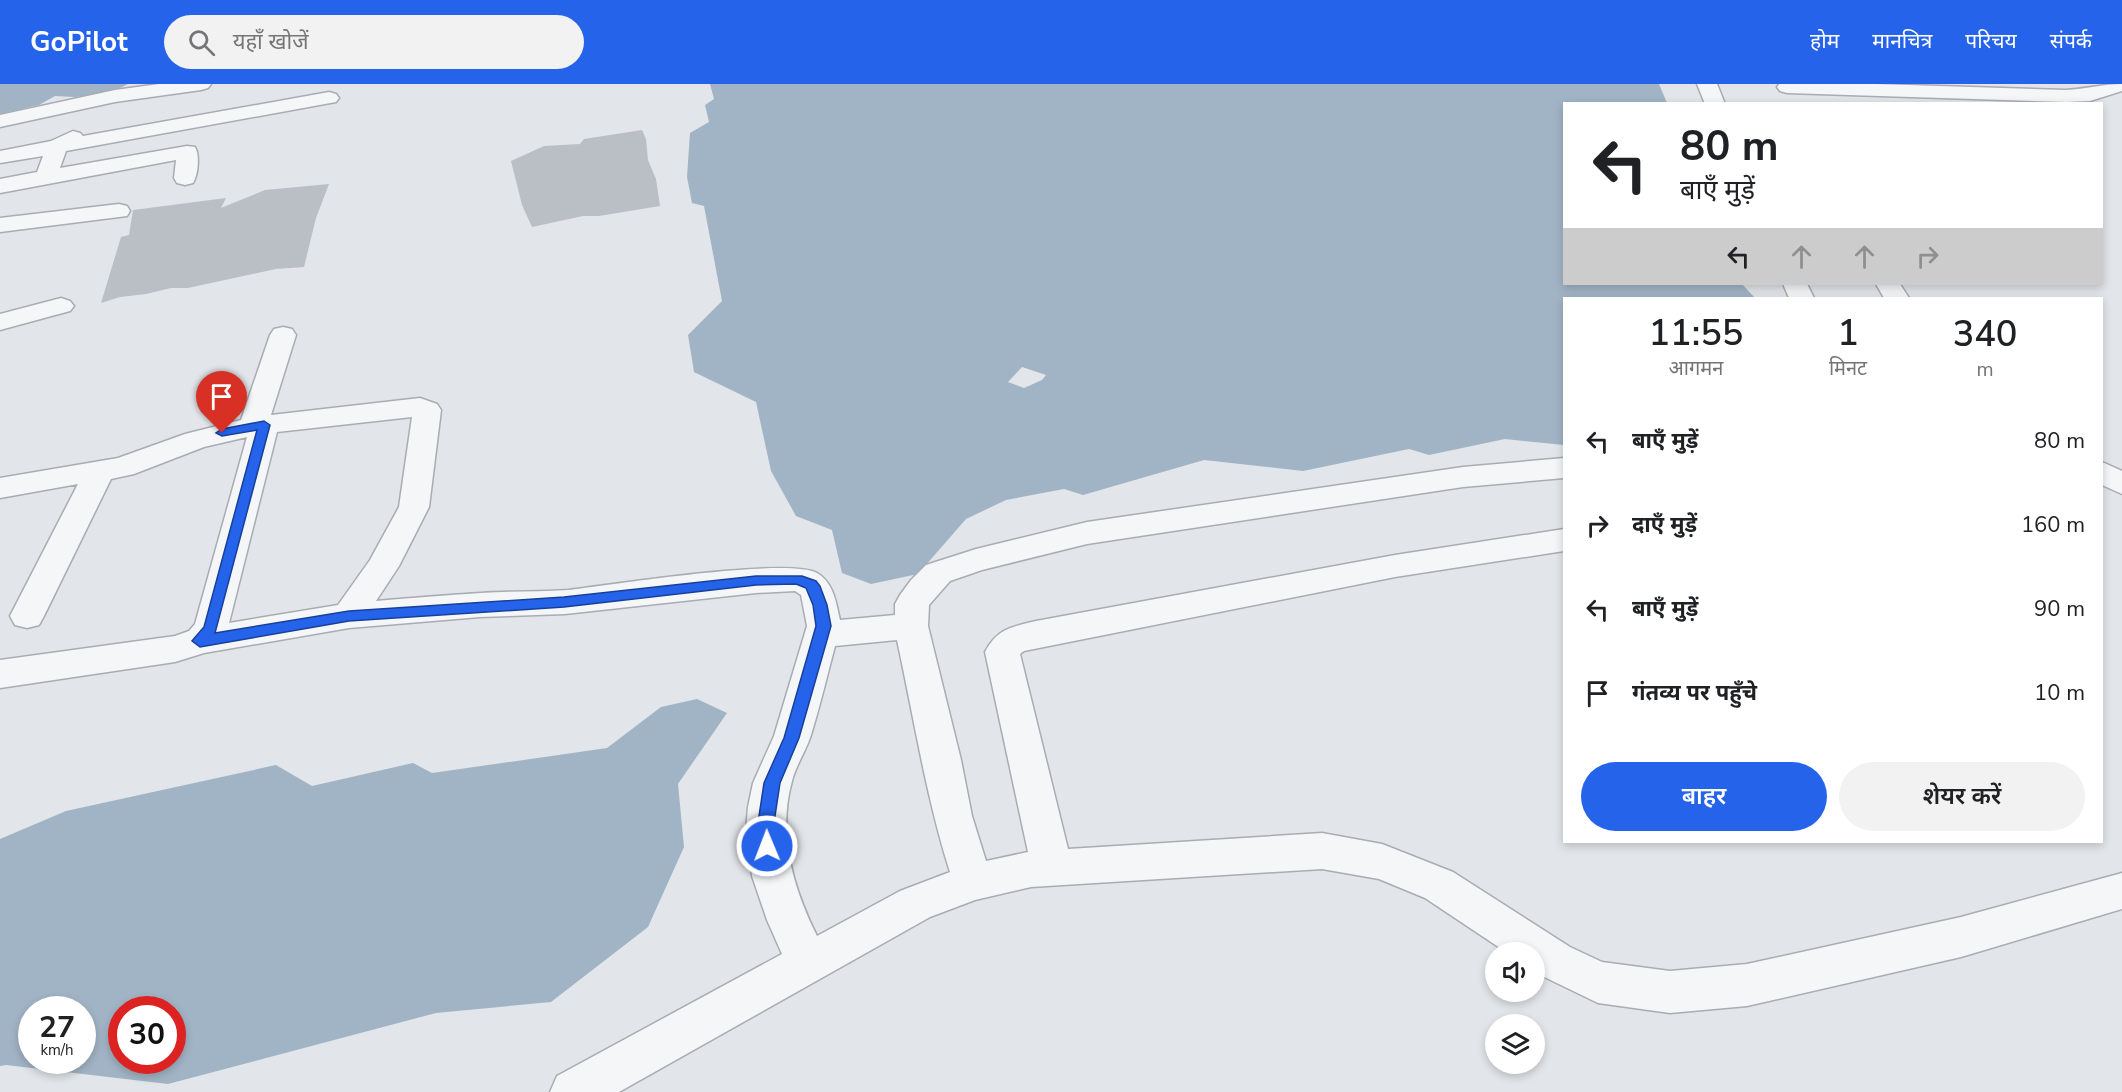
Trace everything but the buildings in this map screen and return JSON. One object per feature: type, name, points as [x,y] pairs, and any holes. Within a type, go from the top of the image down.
[{"type":"street","points":[[131,107],[152,84]]},
{"type":"street","points":[[46,178],[57,147],[88,127],[131,107],[201,84]]},
{"type":"street","points":[[0,122],[131,107],[183,103],[192,106],[306,84]]},
{"type":"street","points":[[1707,84],[1714,102]]},
{"type":"street","points":[[1789,92],[2066,96],[2090,95],[2114,85]]},
{"type":"street","points":[[0,157],[329,98]]},
{"type":"street","points":[[0,186],[46,178],[118,175],[187,153],[185,178]]},
{"type":"street","points":[[0,225],[119,211]]},
{"type":"street","points":[[0,322],[62,306]]},
{"type":"street","points":[[200,641],[211,628],[258,426],[283,335]]},
{"type":"street","points":[[0,488],[139,462],[195,440],[258,426],[410,406],[427,410],[414,507],[383,566],[349,616]]},
{"type":"street","points":[[973,882],[952,816],[942,760],[911,626],[912,604],[938,573],[976,560],[1087,533],[1463,477],[1563,468]]},
{"type":"street","points":[[27,616],[100,471]]},
{"type":"street","points":[[2103,473],[2122,484]]},
{"type":"street","points":[[1052,867],[1002,652],[1005,645],[1016,639],[1036,634],[1236,594],[1563,540]]},
{"type":"street","points":[[0,674],[175,649],[200,641],[349,616],[564,602],[756,580],[797,579],[811,585],[816,590],[824,626],[791,738],[772,783],[767,816],[767,846],[773,885],[787,921],[808,963]]},
{"type":"street","points":[[824,626],[832,634],[911,626]]},
{"type":"street","points":[[573,1092],[915,904],[973,882],[1031,869],[1322,850],[1382,862],[1439,885],[1555,961],[1598,982],[1670,992],[1747,985],[1961,938],[2122,891]]},
{"type":"water","points":[[0,84],[128,84],[108,94],[55,96],[39,105],[0,114]]},
{"type":"water","points":[[710,84],[1659,84],[1667,102],[1563,102],[1563,285],[1743,285],[1754,297],[1563,297],[1563,445],[1505,439],[1429,455],[1409,449],[1303,471],[1204,460],[1083,495],[1064,489],[1006,500],[966,519],[918,574],[871,584],[842,573],[832,530],[796,516],[771,471],[756,402],[694,372],[688,335],[722,301],[704,206],[692,203],[687,177],[690,133],[709,122],[705,105],[714,99]],"holes":[[[1022,367],[1046,375],[1042,380],[1024,388],[1008,382]]]},
{"type":"water","points":[[697,699],[727,713],[678,784],[684,847],[648,927],[551,1002],[436,1013],[168,1084],[83,1074],[96,1074],[96,996],[18,996],[18,1066],[0,1066],[0,839],[66,811],[276,765],[312,786],[413,763],[432,773],[607,748],[661,707]]},
{"type":"route","points":[[222,433],[264,425],[211,628],[200,641],[349,616],[480,605],[564,602],[756,580],[797,579],[811,585],[816,590],[824,626],[791,738],[772,783],[767,816],[767,846]]}]
